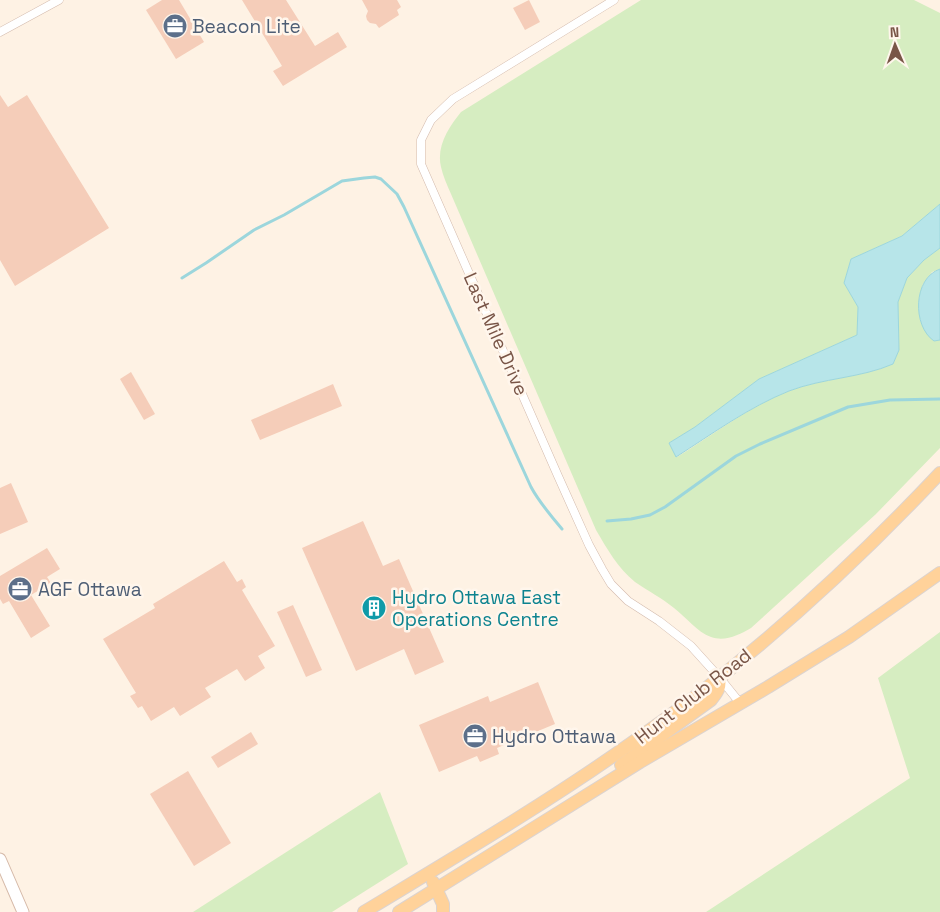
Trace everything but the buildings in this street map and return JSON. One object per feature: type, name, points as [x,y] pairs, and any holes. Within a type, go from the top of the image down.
[{"type":"main road","name":"Hunt Club Road","points":[[364,912],[567,787],[644,734],[719,677],[786,621],[867,548],[940,473]]},
{"type":"main road","name":"Hunt Club Road","points":[[398,912],[640,762],[849,637],[940,573]]},
{"type":"main road","points":[[548,820],[557,810],[711,700],[720,685],[719,677]]},
{"type":"main road","points":[[0,859],[23,912]]},
{"type":"main road","points":[[429,873],[443,904],[443,912]]},
{"type":"street","points":[[0,32],[59,0]]},
{"type":"street","name":"Last Mile Drive","points":[[614,0],[453,99],[431,120],[421,140],[422,164],[558,476],[602,570],[611,584],[628,601],[675,632],[691,646],[740,703]]},
{"type":"green space","points":[[641,0],[914,0],[940,13],[940,204],[902,236],[851,259],[844,283],[858,307],[857,335],[759,379],[695,427],[669,443],[677,457],[774,397],[815,383],[881,369],[893,364],[899,350],[898,302],[907,278],[924,260],[940,248],[940,269],[932,272],[923,284],[919,299],[920,320],[934,341],[940,340],[940,448],[876,514],[751,628],[737,635],[721,639],[706,635],[669,604],[635,582],[618,564],[604,544],[596,530],[448,187],[440,159],[440,152],[445,137],[461,112]]},
{"type":"green space","points":[[940,632],[940,912],[706,912],[910,778],[878,678]]},
{"type":"green space","points":[[380,792],[408,864],[332,912],[193,912]]},
{"type":"water","points":[[940,204],[940,248],[924,260],[907,278],[898,302],[899,350],[893,364],[881,369],[815,383],[774,397],[717,430],[676,457],[669,443],[695,427],[759,379],[857,335],[858,307],[844,283],[851,259],[902,236]]},
{"type":"water","points":[[940,269],[940,340],[934,341],[922,325],[919,303],[920,292],[925,282],[931,274]]},
{"type":"waterway","points":[[182,278],[254,230],[342,181],[375,177],[381,179],[397,194],[404,207],[531,487],[562,529]]},
{"type":"waterway","points":[[607,521],[650,515],[665,507],[736,456],[848,407],[890,400],[940,399]]},
{"type":"place","name":"Beacon Lite","points":[[175,26]]},
{"type":"place","name":"AGF Ottawa","points":[[20,589]]},
{"type":"place","name":"Hydro Ottawa East Operations Centre","points":[[374,608]]},
{"type":"place","name":"Hydro Ottawa","points":[[475,736]]}]
